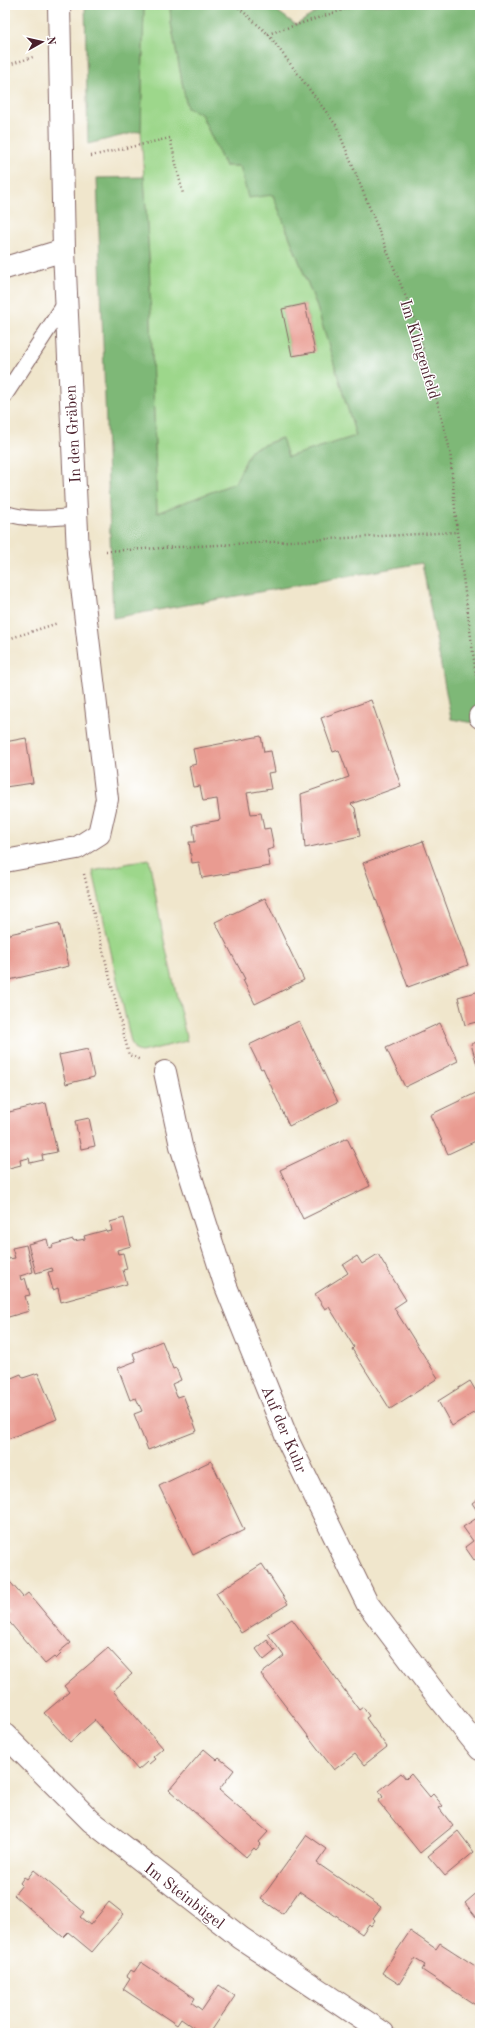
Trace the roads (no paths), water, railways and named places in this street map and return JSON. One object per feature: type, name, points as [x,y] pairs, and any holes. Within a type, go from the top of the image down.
[{"type":"street","name":"In den Gräben","points":[[5,861],[77,848],[99,834],[107,799],[78,553],[64,250],[59,5]]},
{"type":"street","points":[[5,268],[64,250]]},
{"type":"street","name":"Auf der Kuhr","points":[[165,1072],[181,1146],[223,1276],[289,1443],[367,1602],[435,1693],[480,1748]]},
{"type":"street","name":"Im Steinbügel","points":[[5,1736],[91,1821],[240,1938],[383,2033]]},
{"type":"lane","points":[[5,395],[66,302]]},
{"type":"lane","points":[[5,513],[20,518],[40,519],[76,516]]}]
